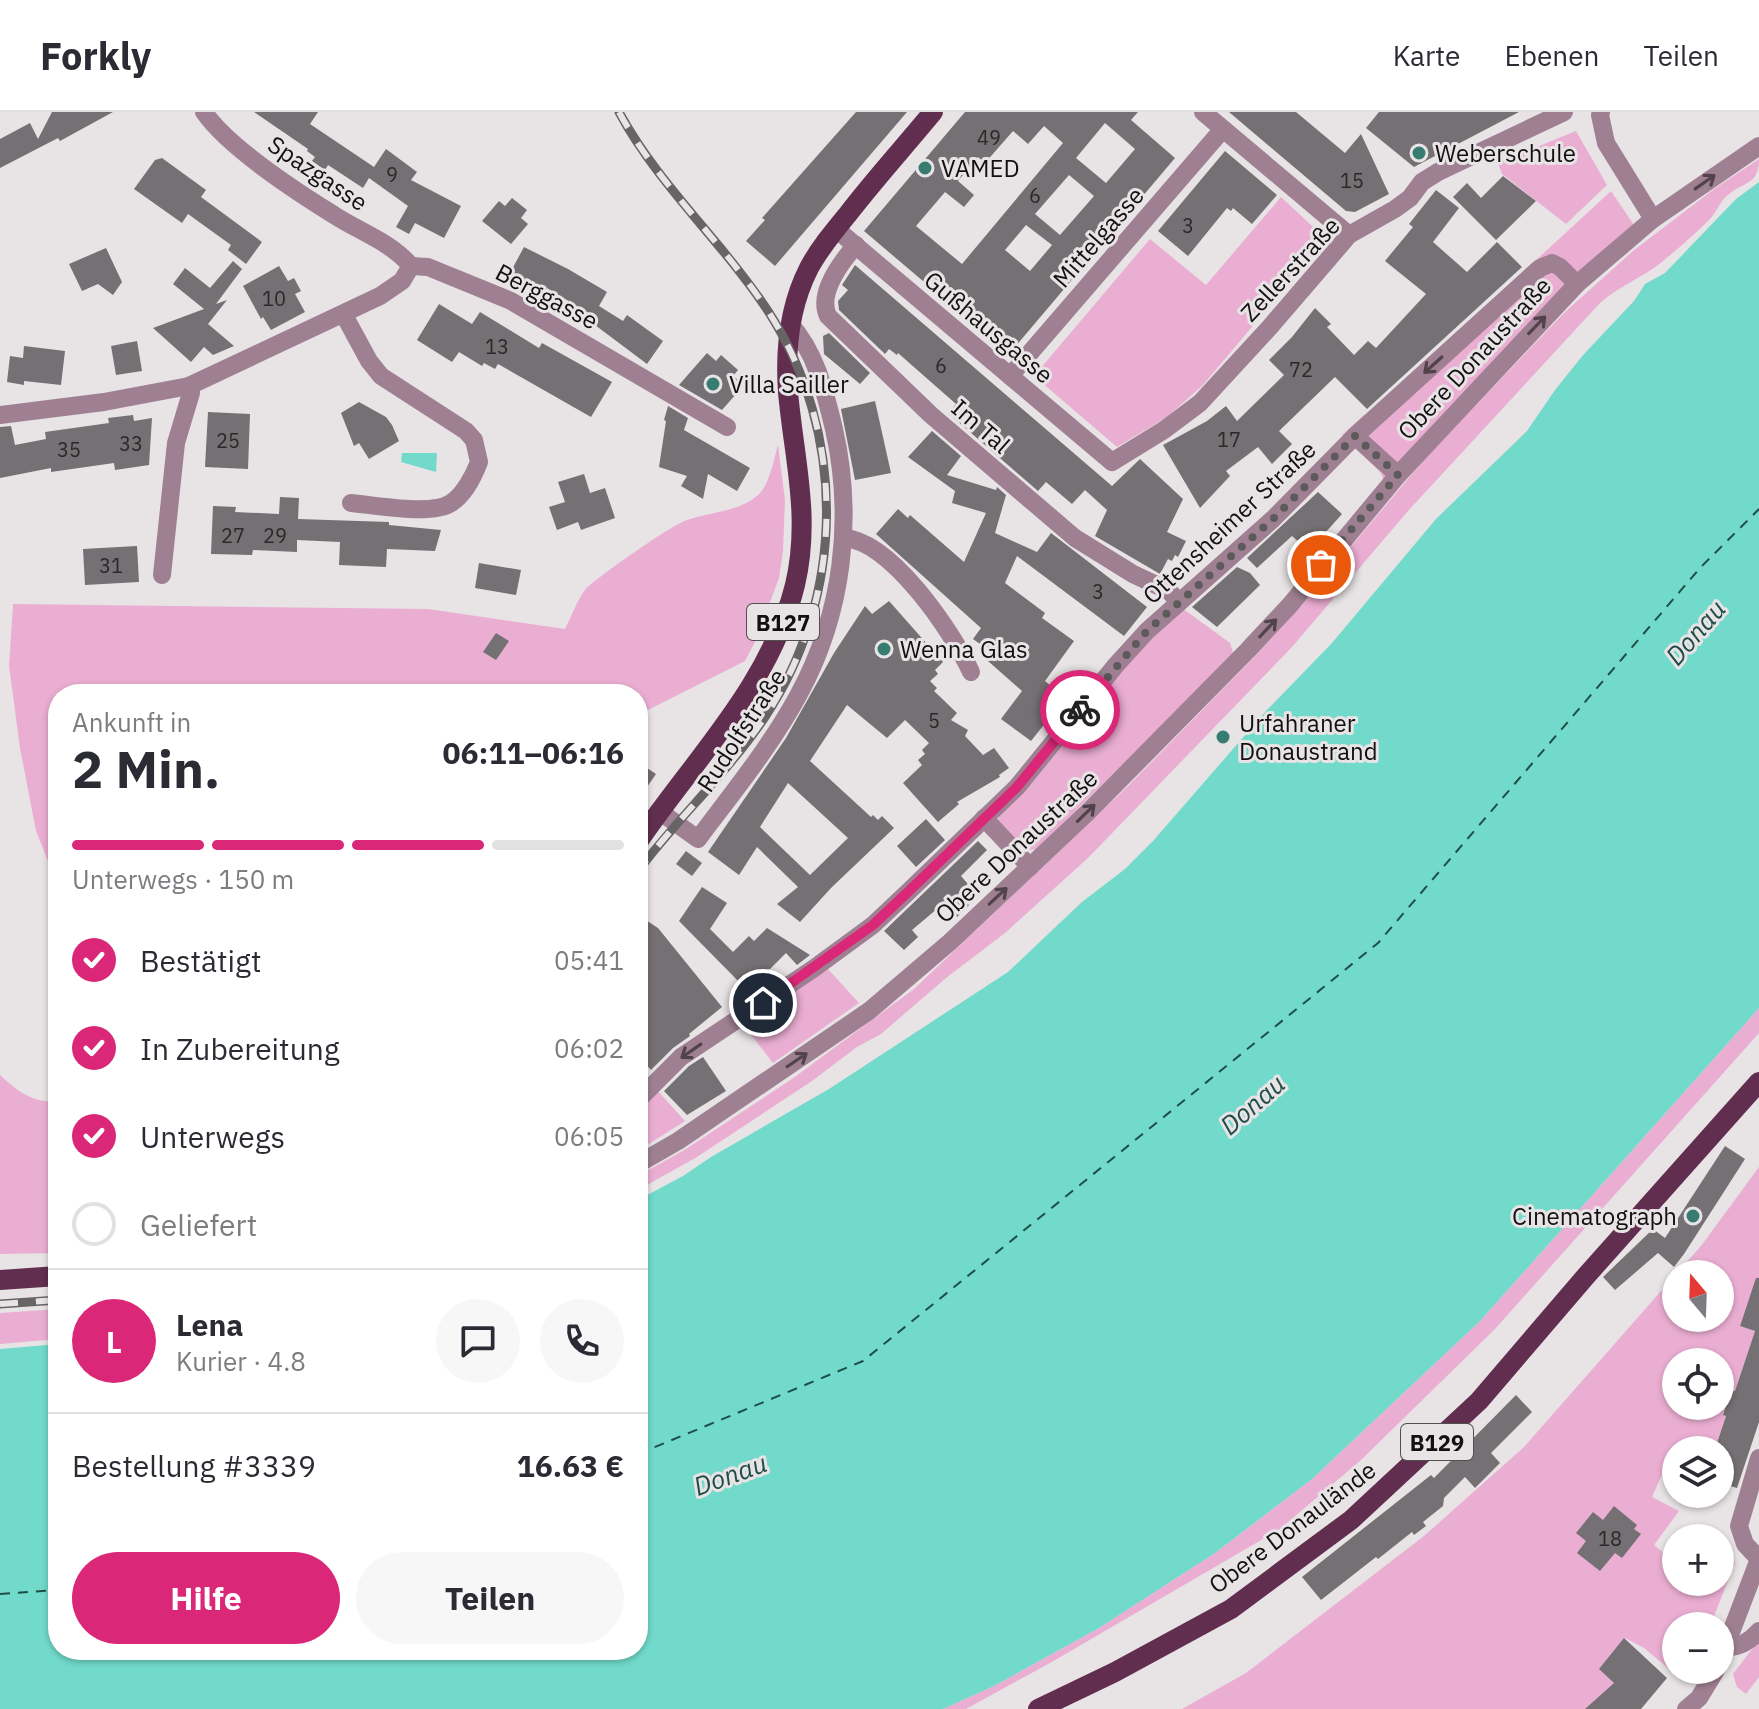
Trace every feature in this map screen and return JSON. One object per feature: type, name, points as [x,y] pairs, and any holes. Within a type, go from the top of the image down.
[{"type":"main road","name":"Rudolfstraße","points":[[648,827],[750,690],[778,637],[795,585],[803,512],[788,392],[790,324],[809,268],[836,229],[933,112]]},
{"type":"main road","name":"Obere Donaulände","points":[[1038,1709],[1115,1672],[1231,1609],[1363,1510],[1479,1401],[1759,1082]]},
{"type":"main road","points":[[0,1280],[48,1277]]},
{"type":"street","name":"Spazgasse","points":[[204,112],[235,145],[334,215],[402,255],[411,266]]},
{"type":"street","points":[[1203,112],[1349,235]]},
{"type":"street","name":"Zellerstraße","points":[[1112,462],[1200,403],[1349,235],[1395,209],[1410,198],[1422,182],[1438,172],[1564,112]]},
{"type":"street","points":[[1594,113],[1606,143],[1653,219]]},
{"type":"street","name":"Mittelgasse","points":[[1010,376],[1223,129]]},
{"type":"street","name":"Obere Donaustraße","points":[[648,1158],[869,1011],[939,951],[1152,748],[1255,642],[1290,605],[1398,475],[1577,284],[1653,219],[1759,146]]},
{"type":"street","name":"Gußhausgasse","points":[[836,229],[1112,462]]},
{"type":"street","name":"Im Tal","points":[[856,245],[843,259],[826,296],[824,309],[828,316],[931,415],[1075,538],[1133,574],[1169,591],[1179,602]]},
{"type":"street","name":"Ottensheimer Straße","points":[[648,1090],[681,1057],[873,925],[1017,787],[1147,631],[1273,519],[1355,436],[1540,268],[1552,263],[1577,284]]},
{"type":"street","points":[[2,409],[104,402],[189,386],[380,296],[402,281],[411,266]]},
{"type":"street","name":"Berggasse","points":[[411,266],[428,267],[511,301],[727,427]]},
{"type":"street","points":[[344,315],[369,361],[381,376],[466,431],[474,440],[479,462],[459,496],[450,505],[435,509],[351,503]]},
{"type":"street","name":"Rudolfstraße","points":[[659,811],[698,839],[764,751],[799,695],[826,634],[844,538],[843,485],[830,411],[812,358],[799,333],[790,324]]},
{"type":"street","points":[[162,575],[176,443],[191,393],[189,386]]},
{"type":"street","points":[[1355,436],[1398,475]]},
{"type":"street","points":[[844,538],[870,545],[912,584],[939,617],[971,672]]},
{"type":"street","points":[[984,818],[1030,867]]},
{"type":"street","points":[[1734,1625],[1759,1559],[1745,1544],[1739,1526],[1759,1458]]},
{"type":"street","points":[[1734,1648],[1759,1631]]},
{"type":"street","points":[[1700,1705],[1710,1684]]},
{"type":"shaded area","points":[[1576,131],[1607,185],[1566,224],[1502,174],[1498,163]]},
{"type":"shaded area","points":[[1759,159],[1754,178],[1726,196],[1710,219],[1693,235],[1656,267],[1600,303],[1408,511],[1292,647],[1088,858],[1005,933],[881,1034],[857,1047],[812,1081],[697,1157],[648,1184],[648,1170],[792,1079],[914,989],[1129,785],[1258,653],[1428,455],[1565,312],[1633,251]]},
{"type":"shaded area","points":[[1611,191],[1642,237],[1568,300],[1384,481],[1381,473],[1342,435],[1364,415],[1366,417]]},
{"type":"shaded area","points":[[1281,197],[1326,239],[1203,385],[1167,417],[1117,447],[1034,376],[1150,239],[1206,285]]},
{"type":"shaded area","points":[[778,445],[785,500],[783,551],[779,578],[756,640],[745,661],[648,710],[648,684],[48,684],[48,861],[36,831],[20,748],[9,666],[13,604],[428,609],[565,629],[585,590],[634,552],[687,520],[733,509],[749,501],[757,496],[768,479]]},
{"type":"shaded area","points":[[1182,608],[1230,643],[1231,657],[1037,849],[1025,851],[998,820],[1000,814],[1151,634]]},
{"type":"shaded area","points":[[827,968],[859,1003],[773,1063],[742,1023]]},
{"type":"shaded area","points":[[1759,1008],[1759,1033],[1495,1329],[1361,1460],[1280,1529],[966,1709],[943,1709],[994,1686],[1099,1628],[1215,1553],[1312,1479],[1480,1321]]},
{"type":"shaded area","points":[[0,1075],[26,1095],[48,1101],[48,1253],[0,1254]]},
{"type":"shaded area","points":[[657,1090],[685,1121],[648,1145],[648,1099]]},
{"type":"shaded area","points":[[1759,1167],[1759,1285],[1747,1305],[1740,1326],[1755,1331],[1735,1391],[1734,1348],[1662,1348],[1662,1420],[1725,1420],[1719,1436],[1662,1436],[1662,1474],[1652,1497],[1662,1502],[1662,1508],[1679,1511],[1669,1524],[1662,1524],[1662,1534],[1654,1545],[1662,1552],[1662,1596],[1722,1596],[1716,1612],[1662,1612],[1662,1663],[1625,1638],[1600,1669],[1614,1683],[1593,1702],[1591,1709],[1182,1709],[1246,1673],[1424,1536],[1524,1447],[1662,1290],[1662,1332],[1734,1332],[1734,1260],[1688,1260]]},
{"type":"shaded area","points":[[48,1310],[48,1340],[0,1344],[0,1313]]},
{"type":"shaded area","points":[[1759,1640],[1759,1677],[1746,1694],[1737,1687],[1734,1673]]},
{"type":"water","name":"Donau","points":[[1759,182],[1759,1008],[1480,1321],[1312,1479],[1215,1553],[1099,1628],[994,1686],[943,1709],[0,1709],[0,1349],[48,1345],[48,1660],[648,1660],[648,1195],[829,1089],[1008,972],[1082,902],[1125,869],[1266,711],[1332,643],[1436,519],[1527,431],[1555,390],[1634,301],[1645,284],[1665,273],[1736,199]]},
{"type":"water","points":[[402,453],[437,453],[436,472],[401,462]]},
{"type":"building","points":[[52,112],[113,112],[60,141],[58,138],[0,168],[0,139],[30,123],[38,139]]},
{"type":"building","points":[[254,112],[318,112],[310,124],[374,167],[386,149],[417,172],[411,180],[461,206],[444,238],[415,223],[409,234],[396,227],[408,206],[369,178],[363,188],[328,165],[325,170],[312,161],[315,157],[308,149]]},
{"type":"building","points":[[856,112],[907,112],[775,266],[746,241],[765,220],[762,218]]},
{"type":"building","points":[[965,112],[1138,112],[1131,120],[1175,158],[1009,354],[864,231]],"holes":[[[1105,123],[1135,149],[1106,183],[1076,158]],[[1044,126],[1063,143],[962,264],[916,226],[945,192],[964,207],[974,195],[958,181],[978,157],[985,163],[1013,131],[1028,144]],[[1069,175],[1094,196],[1060,235],[1035,214]],[[1026,225],[1052,245],[1030,271],[1005,250]]]},
{"type":"building","points":[[1229,112],[1296,112],[1345,153],[1361,134],[1389,194],[1355,212],[1346,211]]},
{"type":"building","name":"Weberschule","points":[[1379,112],[1519,112],[1414,167],[1366,128]]},
{"type":"building","points":[[1225,151],[1277,195],[1252,224],[1233,208],[1231,211],[1227,208],[1188,256],[1158,231]]},
{"type":"building","points":[[162,158],[206,190],[201,197],[262,242],[246,264],[228,250],[231,245],[188,214],[182,223],[134,189],[155,160]]},
{"type":"building","points":[[1503,176],[1536,201],[1496,240],[1453,197],[1467,183],[1481,198]]},
{"type":"building","points":[[1436,190],[1459,208],[1433,242],[1467,272],[1497,242],[1522,267],[1367,409],[1335,377],[1279,431],[1292,444],[1272,464],[1258,447],[1226,471],[1230,476],[1200,508],[1163,445],[1207,421],[1226,406],[1237,421],[1284,375],[1269,360],[1315,308],[1331,324],[1327,327],[1354,355],[1368,341],[1376,348],[1426,294],[1385,261],[1413,227],[1409,224]]},
{"type":"building","points":[[512,198],[527,210],[521,218],[528,224],[511,244],[482,221],[499,201],[505,206]]},
{"type":"building","points":[[524,247],[607,292],[599,306],[623,321],[627,315],[663,341],[647,364],[587,319],[590,314],[547,288],[510,273]]},
{"type":"building","points":[[106,248],[122,282],[113,295],[98,284],[82,291],[69,264]]},
{"type":"building","points":[[233,261],[242,269],[216,304],[227,300],[208,324],[234,346],[213,355],[204,347],[191,362],[153,328],[204,309],[173,284],[185,268],[210,288]]},
{"type":"building","points":[[855,265],[1112,486],[1140,459],[1183,499],[1167,532],[1186,541],[1178,557],[1175,555],[1172,561],[1168,559],[1160,574],[1095,536],[1107,510],[1085,490],[1072,504],[1046,482],[1038,491],[948,413],[956,404],[898,353],[889,349],[885,354],[839,310],[838,301],[848,290],[842,285]]},
{"type":"building","points":[[279,266],[288,281],[294,278],[301,291],[295,294],[305,312],[271,330],[263,317],[261,319],[243,286]]},
{"type":"building","points":[[439,304],[472,324],[480,312],[539,348],[542,343],[612,382],[591,417],[498,364],[495,369],[484,363],[482,366],[459,352],[452,362],[417,340]]},
{"type":"building","points":[[829,333],[870,373],[860,384],[824,354],[823,336]]},
{"type":"building","points":[[137,341],[142,371],[116,375],[111,346]]},
{"type":"building","points":[[24,346],[65,351],[61,385],[7,382],[10,356],[23,358]]},
{"type":"building","name":"Villa Sailler","points":[[707,353],[716,361],[721,355],[738,370],[733,376],[744,385],[722,410],[679,385]]},
{"type":"building","points":[[875,401],[891,473],[855,480],[841,409]]},
{"type":"building","points":[[359,402],[386,417],[399,441],[369,459],[359,443],[354,446],[341,413]]},
{"type":"building","points":[[668,406],[688,418],[684,430],[750,468],[737,491],[708,474],[703,499],[681,486],[687,476],[659,467]]},
{"type":"building","points":[[208,412],[250,414],[248,469],[205,467]]},
{"type":"building","points":[[133,415],[134,421],[152,418],[149,465],[115,470],[114,463],[51,472],[51,468],[0,478],[0,427],[11,426],[15,445],[46,439],[45,432],[109,423],[108,418]]},
{"type":"building","points":[[932,431],[961,456],[947,475],[996,490],[997,487],[1006,495],[995,533],[1037,552],[1051,533],[1147,607],[1124,636],[1017,556],[1005,583],[1045,613],[1042,618],[1074,641],[1045,681],[1070,702],[1058,717],[1054,712],[1031,741],[1001,719],[1022,691],[988,661],[994,654],[973,639],[981,628],[876,534],[898,509],[908,518],[910,515],[964,562],[986,513],[952,503],[955,491],[908,457]]},
{"type":"building","points":[[584,474],[590,493],[605,488],[615,518],[581,530],[578,522],[557,530],[549,507],[565,502],[558,482]]},
{"type":"building","points":[[1318,492],[1342,514],[1309,551],[1292,536],[1257,568],[1247,558]]},
{"type":"building","points":[[280,497],[299,498],[298,519],[389,522],[389,525],[441,530],[435,551],[387,549],[386,567],[339,565],[340,542],[297,540],[297,552],[253,550],[252,555],[211,554],[213,506],[236,507],[235,512],[279,514]]},
{"type":"building","points":[[137,546],[139,582],[85,585],[83,549]]},
{"type":"building","points":[[479,563],[521,570],[516,595],[475,588]]},
{"type":"building","points":[[1237,567],[1250,573],[1260,585],[1217,627],[1192,607]]},
{"type":"building","points":[[889,601],[943,662],[935,670],[938,674],[930,681],[937,688],[934,691],[957,713],[951,720],[968,730],[965,736],[983,755],[994,748],[1009,768],[1000,777],[957,802],[959,804],[938,822],[903,783],[922,765],[918,760],[925,754],[922,750],[929,743],[905,720],[887,738],[847,705],[810,761],[871,817],[873,815],[878,820],[882,816],[894,828],[800,922],[777,904],[798,887],[757,847],[739,875],[708,852],[786,738],[834,653],[865,606],[872,614]],"holes":[[[788,783],[848,838],[810,875],[760,827]]]},
{"type":"building","points":[[496,633],[509,641],[496,660],[483,652]]},
{"type":"building","points":[[648,769],[656,774],[648,786]]},
{"type":"building","points":[[926,819],[945,840],[916,867],[897,846]]},
{"type":"building","points":[[978,841],[987,850],[961,876],[968,884],[958,894],[969,905],[957,917],[944,903],[912,930],[918,937],[904,950],[884,931]]},
{"type":"building","points":[[686,851],[702,863],[692,876],[676,864]]},
{"type":"building","points":[[702,887],[727,903],[710,929],[733,952],[749,936],[754,941],[767,928],[810,955],[797,965],[786,953],[748,991],[679,921]]},
{"type":"building","points":[[648,922],[658,928],[722,1007],[651,1070],[648,1067]]},
{"type":"building","points":[[703,1057],[726,1091],[687,1115],[664,1091],[689,1066]]},
{"type":"building","points":[[1725,1146],[1745,1159],[1679,1260],[1666,1260],[1658,1253],[1615,1290],[1603,1277],[1653,1229],[1665,1238]]},
{"type":"building","points":[[1756,1278],[1759,1278],[1759,1422],[1737,1488],[1734,1487],[1734,1436],[1719,1436],[1725,1420],[1734,1420],[1734,1391],[1755,1331],[1740,1326]]},
{"type":"building","points":[[1516,1395],[1532,1412],[1491,1453],[1500,1463],[1475,1488],[1465,1477],[1444,1498],[1443,1506],[1423,1522],[1426,1526],[1414,1535],[1412,1532],[1378,1559],[1376,1557],[1321,1600],[1302,1577],[1431,1475],[1434,1478]]},
{"type":"building","points":[[1614,1506],[1637,1525],[1634,1529],[1641,1534],[1622,1558],[1615,1553],[1600,1571],[1577,1553],[1586,1541],[1576,1533],[1593,1512],[1603,1520]]},
{"type":"building","points":[[1624,1638],[1662,1673],[1662,1684],[1641,1709],[1585,1709],[1614,1683],[1599,1669]]},
{"type":"ferry route","points":[[648,1450],[863,1361],[1378,943],[1700,568],[1759,509]]},
{"type":"ferry route","points":[[0,1594],[48,1591]]},
{"type":"railway","points":[[619,112],[653,164],[750,285],[794,358],[812,409],[823,461],[826,514],[822,567],[811,619],[792,670],[751,737],[648,859]]},
{"type":"railway","points":[[0,1304],[48,1301]]},
{"type":"way so far","points":[[1080,710],[1147,631],[1273,519],[1355,436],[1398,475],[1321,565]]},
{"type":"place","name":"Weberschule","points":[[1419,153]]},
{"type":"place","name":"VAMED","points":[[925,168]]},
{"type":"place","name":"Villa Sailler","points":[[713,384]]},
{"type":"place","name":"Wenna Glas","points":[[884,649]]},
{"type":"place","name":"Urfahraner Donaustrand","points":[[1223,737]]},
{"type":"place","name":"Cinematograph","points":[[1693,1216]]},
{"type":"route","points":[[763,1003],[873,925],[1017,787],[1080,710]]}]
